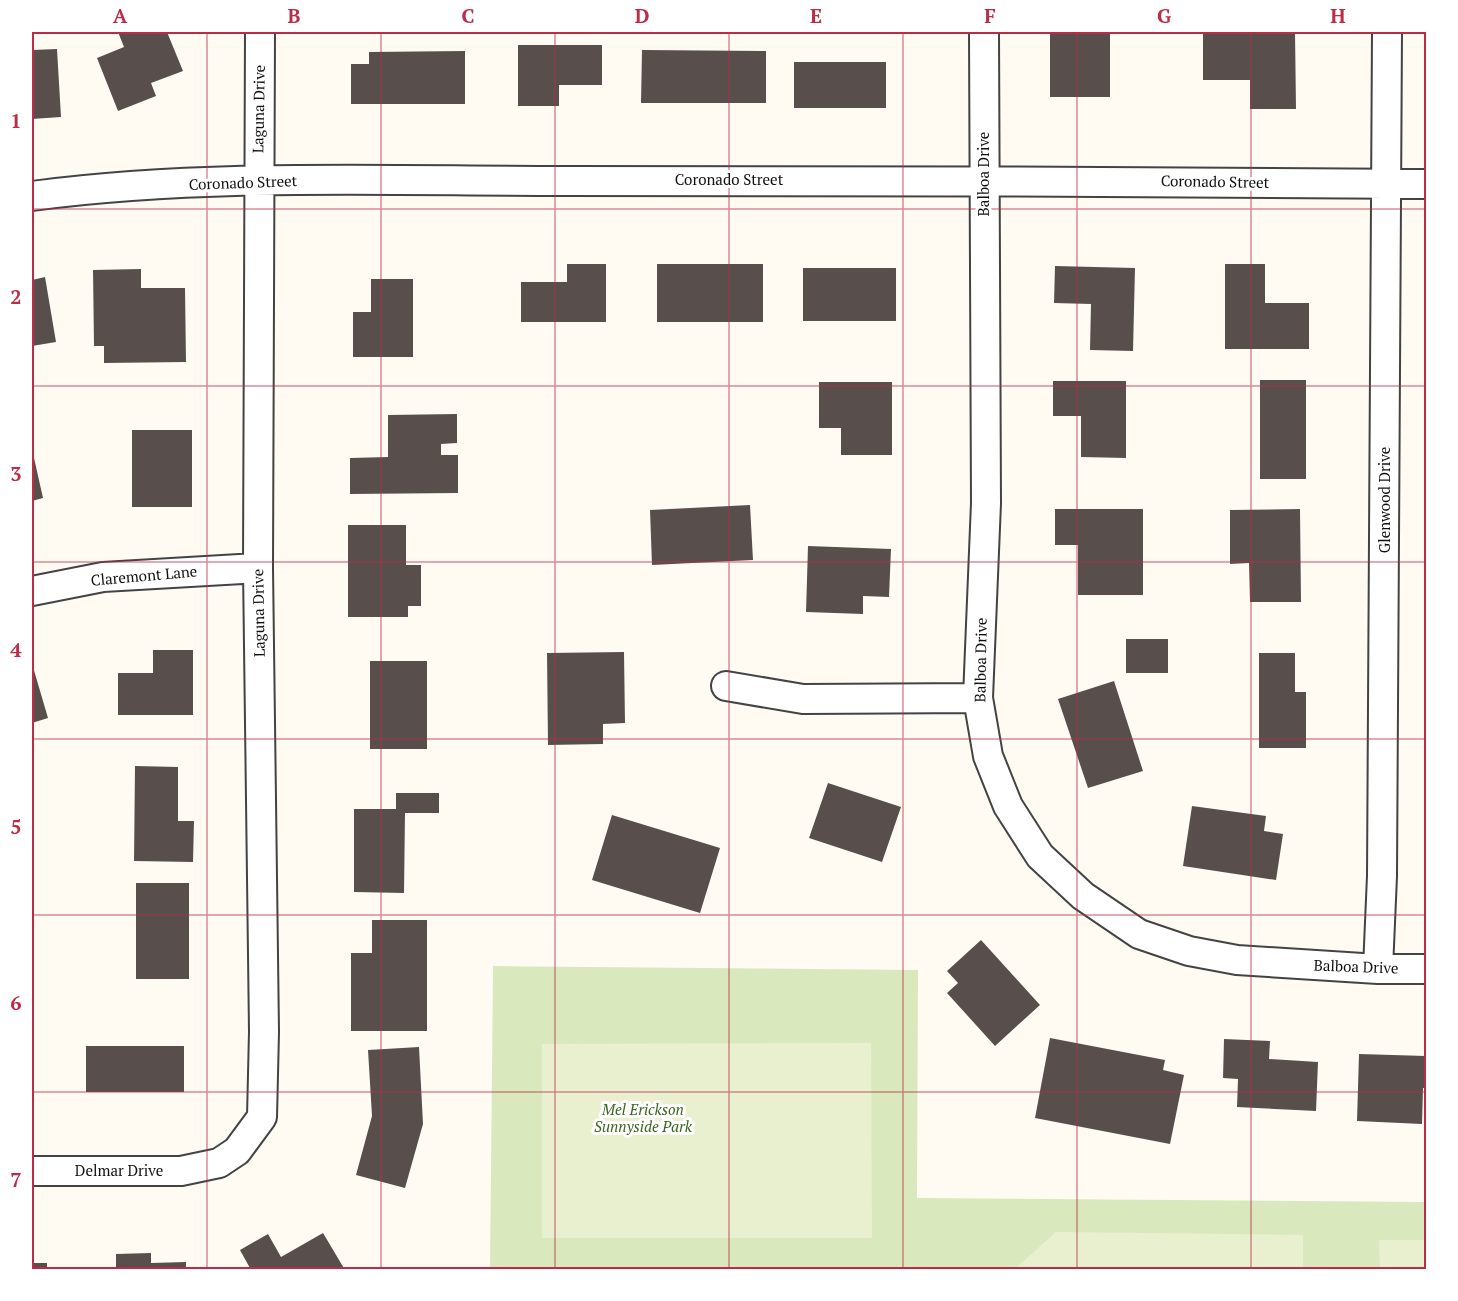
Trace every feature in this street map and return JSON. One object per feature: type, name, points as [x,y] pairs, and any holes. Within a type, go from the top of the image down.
[{"type":"street","name":"Laguna Drive","points":[[205,1166],[219,1163],[237,1151],[262,1117],[264,1032],[258,568],[260,32]]},
{"type":"street","name":"Balboa Drive","points":[[984,32],[986,503],[978,698],[988,756],[1008,806],[1040,856],[1083,896],[1139,934],[1189,951],[1237,960],[1378,969],[1426,969]]},
{"type":"street","name":"Glenwood Drive","points":[[1378,969],[1382,864],[1388,32]]},
{"type":"street","name":"Coronado Street","points":[[32,196],[91,188],[258,181],[984,180],[1426,184]]},
{"type":"street","name":"Claremont Lane","points":[[32,591],[103,577],[258,568]]},
{"type":"street","points":[[726,686],[804,699],[978,698]]},
{"type":"street","name":"Delmar Drive","points":[[32,1171],[181,1172],[205,1166]]},
{"type":"green space","name":"Mel Erickson Sunnyside Park","points":[[493,966],[918,970],[917,1198],[1426,1202],[1426,1269],[490,1270]]},
{"type":"green space","points":[[871,1043],[872,1238],[542,1238],[542,1044]]},
{"type":"green space","points":[[1056,1232],[1303,1235],[1303,1269],[1015,1269]]},
{"type":"green space","points":[[1379,1240],[1426,1240],[1426,1269],[1380,1269]]},
{"type":"building","points":[[118,32],[167,32],[183,71],[151,83],[156,96],[118,111],[97,58],[124,47]]},
{"type":"building","points":[[1050,32],[1110,32],[1110,97],[1050,97]]},
{"type":"building","points":[[1203,32],[1295,32],[1296,109],[1250,109],[1250,80],[1203,80]]},
{"type":"building","points":[[518,45],[602,45],[602,85],[559,85],[559,106],[518,106]]},
{"type":"building","points":[[57,49],[61,117],[32,119],[32,50]]},
{"type":"building","points":[[642,50],[766,51],[766,103],[641,103]]},
{"type":"building","points":[[465,51],[465,104],[351,104],[351,64],[369,64],[369,52]]},
{"type":"building","points":[[794,62],[886,62],[886,108],[794,108]]},
{"type":"building","points":[[567,264],[606,264],[606,322],[521,322],[521,282],[567,282]]},
{"type":"building","points":[[657,264],[763,264],[763,322],[657,322]]},
{"type":"building","points":[[1225,264],[1265,264],[1265,303],[1309,303],[1309,349],[1225,349]]},
{"type":"building","points":[[1055,266],[1135,268],[1133,351],[1090,350],[1091,304],[1054,303]]},
{"type":"building","points":[[803,268],[896,268],[896,321],[803,321]]},
{"type":"building","points":[[141,269],[141,288],[185,288],[186,362],[104,363],[104,346],[94,346],[93,270]]},
{"type":"building","points":[[45,277],[56,342],[32,346],[32,280]]},
{"type":"building","points":[[371,279],[413,279],[413,357],[353,357],[353,312],[371,312]]},
{"type":"building","points":[[1260,380],[1306,380],[1306,479],[1260,479]]},
{"type":"building","points":[[1053,381],[1126,381],[1126,458],[1081,457],[1081,416],[1053,416]]},
{"type":"building","points":[[819,382],[892,382],[892,455],[841,455],[841,428],[819,428]]},
{"type":"building","points":[[457,414],[457,443],[441,444],[441,455],[458,455],[458,493],[350,494],[350,458],[388,457],[388,415]]},
{"type":"building","points":[[132,430],[192,430],[192,507],[132,507]]},
{"type":"building","points":[[32,449],[43,498],[32,501]]},
{"type":"building","points":[[750,505],[753,560],[652,565],[650,510]]},
{"type":"building","points":[[1055,509],[1143,509],[1143,595],[1078,595],[1078,545],[1055,545]]},
{"type":"building","points":[[1300,509],[1301,602],[1250,602],[1249,563],[1230,564],[1230,510]]},
{"type":"building","points":[[348,525],[406,525],[406,565],[421,565],[421,606],[408,606],[408,617],[348,617]]},
{"type":"building","points":[[808,546],[891,549],[889,597],[863,596],[863,614],[806,612]]},
{"type":"building","points":[[1126,639],[1168,639],[1168,673],[1126,673]]},
{"type":"building","points":[[153,650],[193,650],[193,715],[118,715],[118,673],[153,673]]},
{"type":"building","points":[[624,652],[625,723],[603,724],[603,744],[548,745],[547,653]]},
{"type":"building","points":[[1259,653],[1295,653],[1295,692],[1306,692],[1306,748],[1259,748]]},
{"type":"building","points":[[370,661],[427,661],[427,749],[370,749]]},
{"type":"building","points":[[32,668],[48,718],[32,723]]},
{"type":"building","points":[[1114,681],[1143,771],[1088,788],[1058,699]]},
{"type":"building","points":[[135,766],[178,767],[178,821],[194,821],[193,862],[134,861]]},
{"type":"building","points":[[828,783],[901,807],[882,862],[809,838]]},
{"type":"building","points":[[396,793],[439,793],[439,813],[405,813],[404,893],[354,892],[354,809],[396,809]]},
{"type":"building","points":[[1192,806],[1266,816],[1264,831],[1283,834],[1276,880],[1183,866]]},
{"type":"building","points":[[612,815],[720,848],[700,913],[592,880]]},
{"type":"building","points":[[136,883],[189,883],[189,979],[136,979]]},
{"type":"building","points":[[372,920],[427,920],[427,1031],[351,1031],[351,953],[372,953]]},
{"type":"building","points":[[981,940],[1040,1005],[995,1046],[947,993],[958,983],[947,971]]},
{"type":"building","points":[[1050,1038],[1165,1060],[1163,1070],[1184,1075],[1170,1144],[1035,1118]]},
{"type":"building","points":[[1224,1039],[1270,1041],[1269,1059],[1318,1062],[1316,1111],[1237,1107],[1238,1079],[1223,1078]]},
{"type":"building","points":[[86,1046],[184,1046],[184,1092],[86,1092]]},
{"type":"building","points":[[419,1047],[423,1124],[405,1188],[356,1175],[372,1116],[368,1050]]},
{"type":"building","points":[[1359,1054],[1426,1056],[1426,1088],[1423,1088],[1422,1124],[1357,1121]]},
{"type":"building","points":[[323,1233],[345,1270],[251,1270],[240,1250],[268,1234],[281,1257]]},
{"type":"building","points":[[151,1253],[151,1263],[186,1262],[186,1270],[116,1270],[116,1254]]},
{"type":"building","points":[[32,1263],[47,1263],[47,1270],[32,1270]]}]
